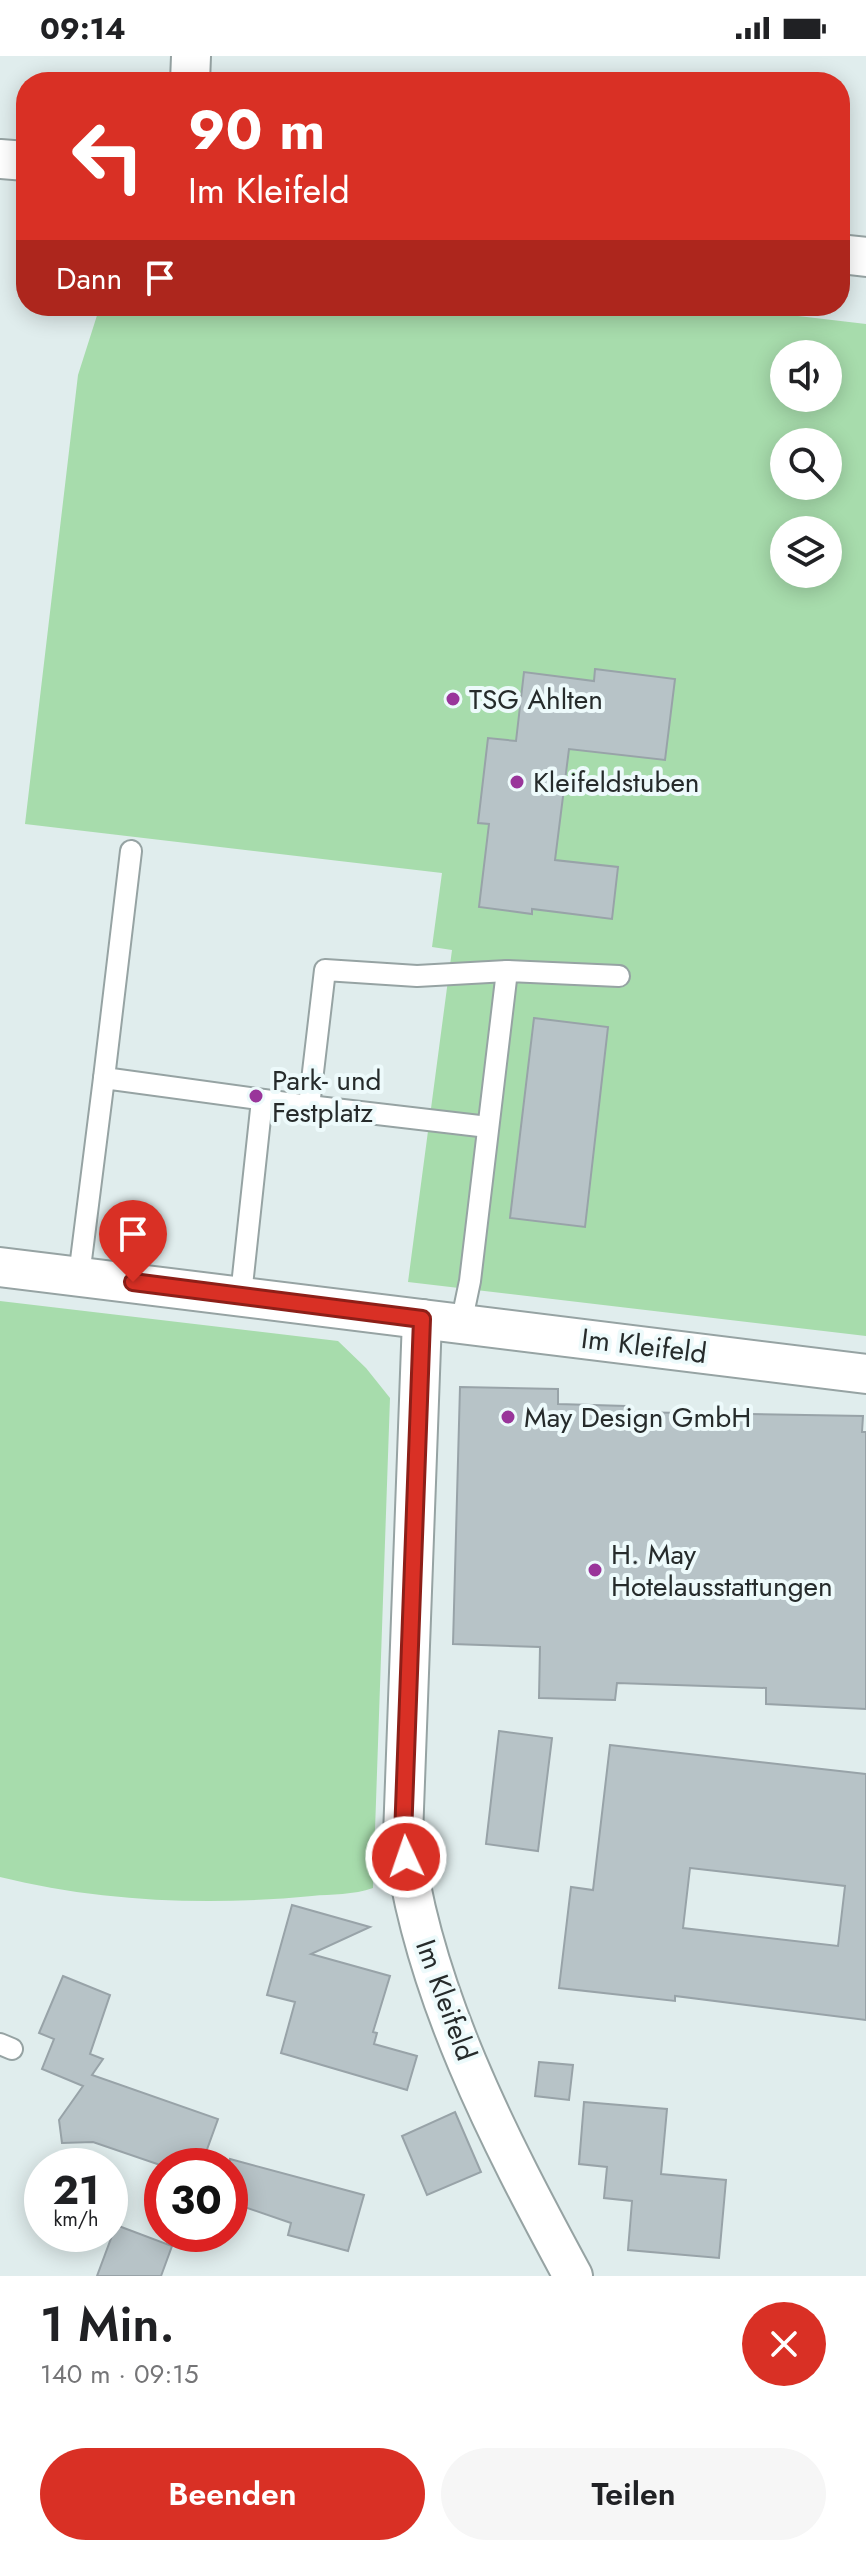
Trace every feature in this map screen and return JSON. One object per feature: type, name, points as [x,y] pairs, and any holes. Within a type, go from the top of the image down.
[{"type":"street","name":"Im Kleifeld","points":[[0,1267],[866,1374]]},
{"type":"street","name":"Im Kleifeld","points":[[422,1319],[403,1836],[408,1879],[427,1951],[476,2081],[518,2174],[573,2276]]},
{"type":"lane","points":[[79,1276],[131,851]]},
{"type":"lane","points":[[309,1106],[325,970],[417,976],[507,971],[619,976]]},
{"type":"lane","points":[[461,1324],[470,1281],[507,971]]},
{"type":"lane","points":[[104,1078],[488,1127]]},
{"type":"lane","points":[[241,1295],[262,1100]]},
{"type":"green space","name":"TSG Ahlten","points":[[97,316],[798,316],[866,324],[866,1336],[408,1282],[452,950],[432,947],[442,873],[25,824],[78,375]]},
{"type":"green space","points":[[0,1301],[338,1341],[366,1368],[390,1398],[373,1888],[350,1893],[273,1899],[155,1900],[76,1892],[0,1877]]},
{"type":"building","points":[[595,669],[675,679],[665,760],[569,749],[555,860],[618,867],[612,919],[532,909],[532,914],[479,907],[489,824],[478,823],[488,738],[516,741],[524,672],[594,681]]},
{"type":"building","points":[[534,1018],[608,1027],[585,1227],[510,1218]]},
{"type":"building","points":[[460,1387],[558,1389],[558,1404],[626,1406],[626,1412],[863,1416],[862,1432],[866,1432],[866,1709],[766,1704],[766,1688],[617,1683],[615,1700],[539,1698],[540,1647],[453,1644]]},
{"type":"building","points":[[499,1731],[552,1738],[538,1851],[486,1844]]},
{"type":"building","points":[[610,1745],[866,1774],[866,2020],[675,1996],[675,2001],[559,1988],[571,1887],[593,1890]],"holes":[[[690,1868],[845,1886],[838,1946],[683,1928]]]},
{"type":"building","points":[[292,1905],[370,1927],[311,1954],[390,1976],[373,2032],[377,2033],[374,2044],[417,2056],[407,2090],[281,2053],[295,2002],[267,1995]]},
{"type":"building","points":[[63,1976],[110,1995],[90,2054],[103,2059],[92,2075],[218,2119],[208,2148],[144,2148],[144,2159],[128,2154],[128,2148],[110,2148],[93,2142],[62,2143],[59,2120],[83,2086],[42,2069],[54,2039],[39,2033]]},
{"type":"building","points":[[539,2062],[573,2065],[569,2100],[535,2096]]},
{"type":"building","points":[[584,2102],[667,2109],[661,2174],[726,2180],[719,2258],[628,2250],[632,2201],[604,2198],[607,2167],[579,2164]]},
{"type":"building","points":[[455,2112],[481,2172],[427,2195],[402,2136]]},
{"type":"building","points":[[248,2164],[364,2195],[348,2251],[288,2235],[291,2223],[248,2208]]},
{"type":"building","points":[[128,2230],[144,2236],[144,2252],[170,2252],[161,2276],[97,2276],[106,2252],[128,2252]]},
{"type":"place","name":"TSG Ahlten","points":[[453,699]]},
{"type":"place","name":"Kleifeldstuben","points":[[517,782]]},
{"type":"place","name":"Park- und Festplatz","points":[[256,1096]]},
{"type":"place","name":"May Design GmbH","points":[[508,1417]]},
{"type":"place","name":"H. May Hotelausstattungen","points":[[595,1570]]},
{"type":"route","points":[[133,1282],[422,1319],[403,1836],[406,1857]]}]
